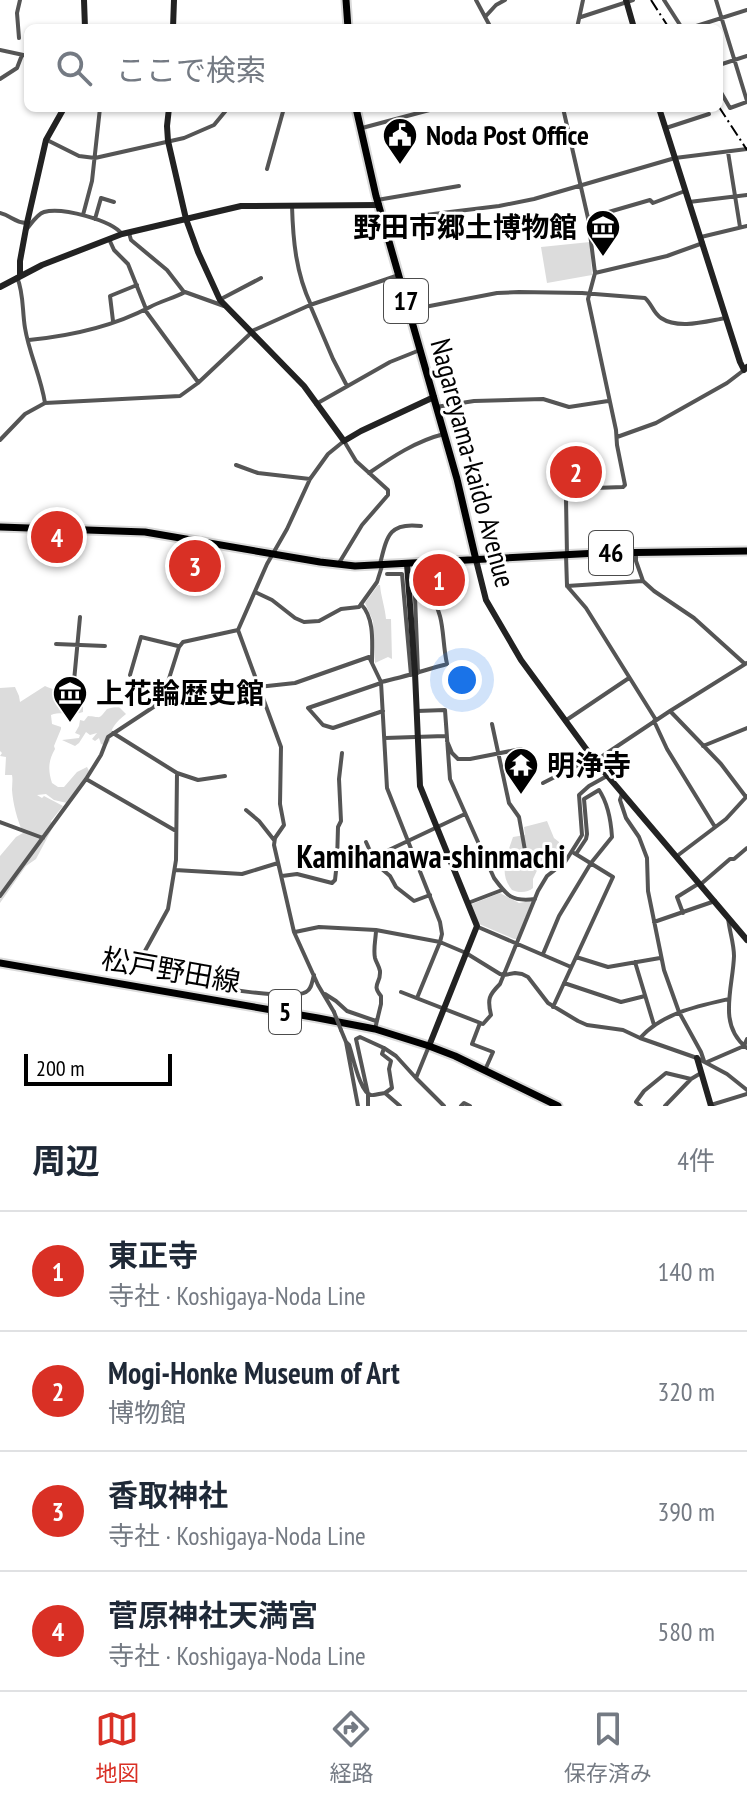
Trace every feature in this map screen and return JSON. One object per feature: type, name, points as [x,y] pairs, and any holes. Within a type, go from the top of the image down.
[{"type":"main road","points":[[346,0],[348,24]]},
{"type":"main road","name":"Nagareyama-kaido Avenue","points":[[357,112],[378,202],[434,397],[476,560]]},
{"type":"main road","points":[[0,527],[145,532],[338,565],[381,566],[476,560]]},
{"type":"main road","name":"46","points":[[476,560],[636,552],[747,551]]},
{"type":"main road","name":"松戸野田線","points":[[0,963],[376,1026],[485,1070],[556,1106]]},
{"type":"street","points":[[19,38],[17,13],[20,0]]},
{"type":"street","points":[[84,0],[85,24]]},
{"type":"street","points":[[173,24],[174,0]]},
{"type":"street","points":[[476,0],[489,24]]},
{"type":"street","points":[[485,17],[505,0]]},
{"type":"street","points":[[578,24],[583,0]]},
{"type":"street","points":[[664,0],[679,24]]},
{"type":"street","points":[[716,0],[747,102],[730,108],[723,96]]},
{"type":"street","points":[[581,17],[628,1],[633,24]]},
{"type":"street","points":[[701,24],[747,10]]},
{"type":"street","points":[[0,50],[24,55]]},
{"type":"street","points":[[723,64],[747,56]]},
{"type":"street","points":[[0,79],[17,68],[24,57]]},
{"type":"street","points":[[45,403],[25,327],[19,267],[46,140],[62,112]]},
{"type":"street","points":[[83,215],[92,181],[100,112]]},
{"type":"street","points":[[169,112],[168,141],[186,219],[220,300],[304,386],[356,461],[388,490],[388,495],[362,525],[338,565]]},
{"type":"street","points":[[46,140],[79,156],[95,158],[184,138],[214,125],[225,112]]},
{"type":"street","points":[[267,169],[283,112]]},
{"type":"street","points":[[360,128],[422,112]]},
{"type":"street","points":[[564,112],[588,218],[595,273],[588,299],[625,485],[567,489],[567,586],[592,616],[715,827]]},
{"type":"street","points":[[617,437],[656,423],[727,383],[745,368],[660,112]]},
{"type":"street","points":[[666,128],[709,114]]},
{"type":"street","points":[[384,222],[534,199],[675,158],[747,149]]},
{"type":"street","points":[[728,152],[740,227]]},
{"type":"street","points":[[0,287],[53,260],[126,233],[241,206],[378,202],[459,186]]},
{"type":"street","points":[[588,218],[650,200],[653,203],[685,191]]},
{"type":"street","points":[[689,202],[747,195]]},
{"type":"street","points":[[95,219],[101,198],[114,202]]},
{"type":"street","points":[[292,205],[294,251],[305,292],[347,386]]},
{"type":"street","points":[[26,227],[44,212],[63,211],[115,226],[167,270],[184,292],[226,307]]},
{"type":"street","points":[[0,213],[26,227]]},
{"type":"street","points":[[595,273],[667,256],[702,240],[747,226]]},
{"type":"street","points":[[109,239],[114,250],[128,264],[146,309],[198,383]]},
{"type":"street","points":[[0,440],[25,414],[45,403],[179,397],[252,331],[311,305],[399,275]]},
{"type":"street","points":[[220,300],[261,278]]},
{"type":"street","points":[[113,321],[110,296],[137,285]]},
{"type":"street","points":[[29,340],[74,333],[113,321],[184,292]]},
{"type":"street","points":[[409,310],[497,293],[519,292],[645,298],[657,315],[676,323],[726,318]]},
{"type":"street","points":[[316,404],[390,362],[420,350]]},
{"type":"street","points":[[274,840],[284,825],[280,804],[282,753],[238,630],[310,479],[328,454],[361,431],[434,397]]},
{"type":"street","points":[[436,407],[474,401],[543,399],[569,407],[609,401]]},
{"type":"street","points":[[368,474],[390,458],[444,434]]},
{"type":"street","points":[[236,465],[258,473],[310,479]]},
{"type":"street","points":[[255,592],[304,622],[319,621],[340,610],[355,608],[377,582],[388,536],[396,527],[408,524],[421,526]]},
{"type":"street","points":[[543,783],[594,760],[747,664],[694,618],[643,581],[636,552]]},
{"type":"street","name":"Nagareyama-kaido Avenue","points":[[476,560],[482,591],[521,660],[594,760],[747,940]]},
{"type":"street","points":[[407,564],[420,786],[477,926],[416,1078]]},
{"type":"street","points":[[387,574],[402,574],[415,674]]},
{"type":"street","points":[[567,586],[643,581]]},
{"type":"street","points":[[383,711],[333,728],[323,725],[308,708],[381,682],[415,674],[447,664],[440,611],[429,593],[415,596],[415,674]]},
{"type":"street","points":[[361,604],[370,621],[372,664]]},
{"type":"street","points":[[75,704],[80,617]]},
{"type":"street","points":[[0,896],[86,779],[108,737],[155,706],[166,688],[183,642],[238,630]]},
{"type":"street","points":[[130,675],[141,637],[179,647]]},
{"type":"street","points":[[56,644],[105,646]]},
{"type":"street","points":[[258,687],[295,683],[369,657],[381,682],[387,788],[430,895],[442,934],[417,998]]},
{"type":"street","points":[[565,721],[629,678]]},
{"type":"street","points":[[417,711],[445,710],[450,779],[494,878],[502,890],[519,900],[535,899]]},
{"type":"street","points":[[670,711],[721,764],[747,805]]},
{"type":"street","points":[[492,724],[509,803],[519,817],[526,856]]},
{"type":"street","points":[[703,746],[747,728]]},
{"type":"street","points":[[113,733],[177,773],[199,780],[225,776]]},
{"type":"street","points":[[385,738],[446,738]]},
{"type":"street","points":[[446,738],[458,759],[521,749]]},
{"type":"street","points":[[282,876],[297,874],[332,883],[335,880],[341,821],[339,779],[342,753]]},
{"type":"street","points":[[134,971],[167,914],[175,870],[177,773]]},
{"type":"street","points":[[574,853],[583,833],[579,795],[607,776]]},
{"type":"street","points":[[86,779],[176,831]]},
{"type":"street","points":[[401,992],[483,1024],[491,1015],[491,993],[500,984],[547,876],[586,839],[584,799],[599,790],[612,837],[591,863],[559,916],[543,954]]},
{"type":"street","points":[[294,932],[319,927],[376,930],[440,942],[504,975],[518,973],[528,977],[553,1007],[587,1025],[623,1030],[703,1060],[735,1080],[747,1092],[711,1106],[702,1073],[703,1060],[701,1052],[679,1012],[661,958],[648,891],[647,858],[639,837],[626,818],[620,800],[622,794]]},
{"type":"street","points":[[677,856],[726,819],[745,798]]},
{"type":"street","points":[[246,810],[274,840],[294,932],[346,1042],[358,1106]]},
{"type":"street","points":[[374,857],[465,814]]},
{"type":"street","points":[[0,822],[43,838]]},
{"type":"street","points":[[366,842],[376,864],[390,876],[396,887],[414,901],[430,895]]},
{"type":"street","points":[[683,913],[677,897],[700,884],[747,848]]},
{"type":"street","points":[[553,1007],[613,877],[574,853]]},
{"type":"street","points":[[175,870],[242,874],[278,863]]},
{"type":"street","points":[[468,903],[502,890]]},
{"type":"street","points":[[654,922],[715,901]]},
{"type":"street","points":[[728,916],[734,954],[730,1023],[745,1047]]},
{"type":"street","points":[[477,926],[571,967]]},
{"type":"street","points":[[323,992],[347,1011],[376,1026],[381,996],[377,990],[380,968],[375,958],[376,930]]},
{"type":"street","points":[[576,957],[608,967],[661,958]]},
{"type":"street","points":[[635,962],[654,1025]]},
{"type":"street","points":[[186,982],[263,994],[304,994],[310,989],[314,975]]},
{"type":"street","points":[[564,983],[621,1002],[645,996]]},
{"type":"street","points":[[640,1038],[654,1025],[679,1012],[729,999]]},
{"type":"street","points":[[480,1023],[472,1044],[493,1052],[485,1070]]},
{"type":"street","points":[[368,1106],[356,1039],[360,1037],[396,1056],[444,1106]]},
{"type":"street","points":[[745,1047],[747,1039]]},
{"type":"street","points":[[346,1042],[362,1087],[373,1096],[392,1088],[391,1061],[382,1054],[384,1048]]},
{"type":"street","points":[[703,1060],[745,1047]]},
{"type":"street","points":[[641,1106],[636,1102],[644,1091],[666,1073],[691,1079]]},
{"type":"street","points":[[665,1106],[691,1079],[702,1073]]},
{"type":"street","points":[[385,1093],[400,1106]]},
{"type":"street","points":[[461,1106],[464,1103],[470,1106]]},
{"type":"shaded area","points":[[590,242],[592,275],[547,283],[541,247]]},
{"type":"shaded area","points":[[378,585],[386,619],[391,619],[392,659],[388,657],[375,663],[373,621],[365,603]]},
{"type":"shaded area","points":[[45,686],[71,696],[83,707],[83,712],[79,713],[51,715],[52,724],[61,727],[50,762],[52,783],[64,787],[77,772],[87,767],[89,771],[67,803],[46,794],[37,795],[63,806],[51,821],[53,827],[36,859],[26,866],[0,903],[0,856],[23,833],[13,801],[12,775],[5,775],[6,757],[0,756],[0,688],[15,687],[20,702]]},
{"type":"shaded area","points":[[118,706],[126,714],[114,726],[106,746],[101,744],[99,738],[95,741],[92,739],[97,733],[90,735],[86,732],[75,746],[62,740],[79,738],[80,735],[75,733],[80,720],[84,721],[88,716],[99,717],[107,709]]},
{"type":"shaded area","points":[[547,821],[559,842],[559,850],[547,863],[541,862],[533,879],[533,888],[523,892],[512,890],[505,871],[513,837],[525,835],[524,827]]},
{"type":"shaded area","points":[[500,893],[519,903],[531,903],[517,939],[479,924],[471,906]]},
{"type":"railway","points":[[651,0],[666,24]]},
{"type":"railway","points":[[722,112],[747,150]]},
{"type":"place","name":"Noda Post Office","points":[[400,166]]},
{"type":"place","name":"野田市郷土博物館","points":[[603,258]]},
{"type":"place","name":"Mogi-Honke Museum of Art","points":[[576,472]]},
{"type":"place","name":"菅原神社天満宮","points":[[57,537]]},
{"type":"place","name":"香取神社","points":[[195,566]]},
{"type":"place","name":"東正寺","points":[[439,580]]},
{"type":"place","name":"上花輪歴史館","points":[[70,724]]},
{"type":"place","name":"明浄寺","points":[[521,796]]},
{"type":"district","name":"Kamihanawa-shinmachi","points":[[431,857]]}]
